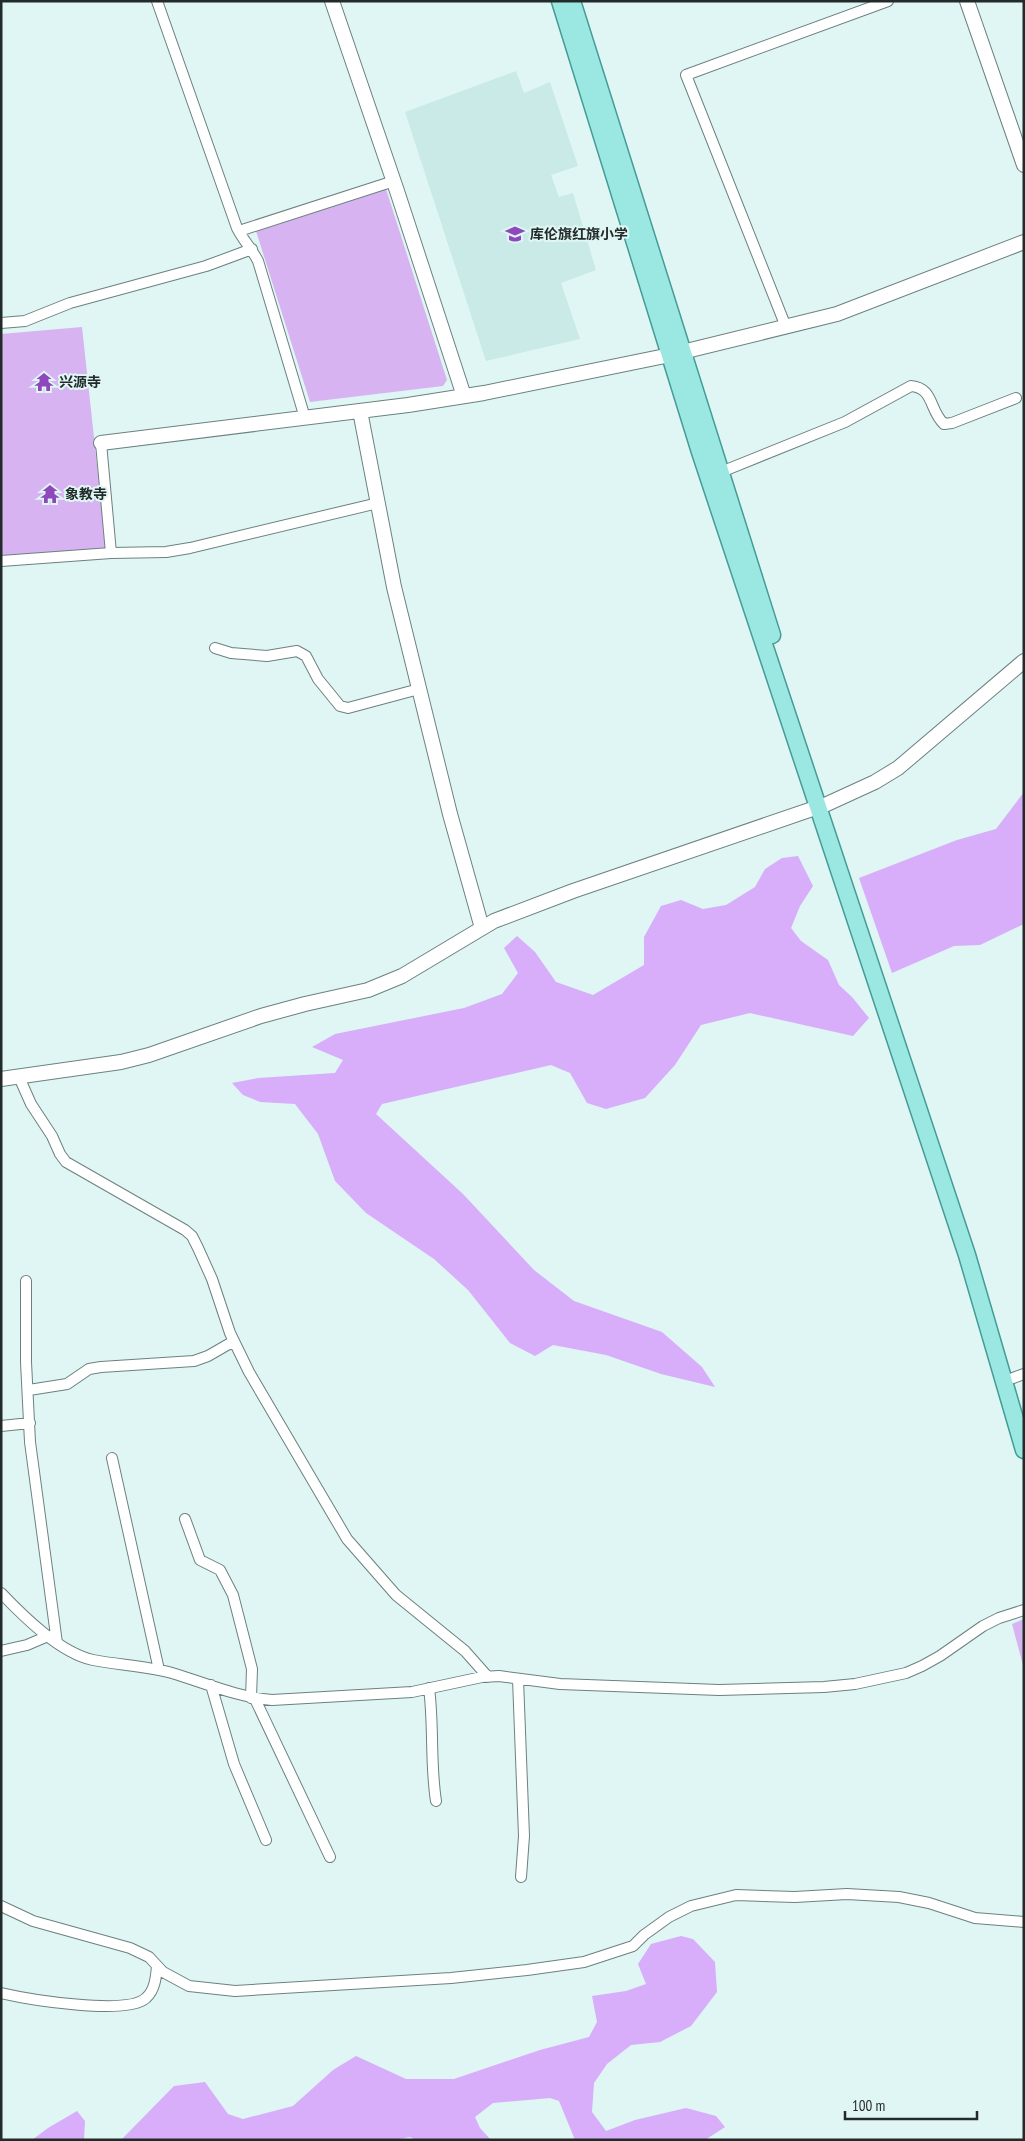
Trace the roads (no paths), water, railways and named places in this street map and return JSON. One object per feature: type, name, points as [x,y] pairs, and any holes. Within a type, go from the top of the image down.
[{"type":"main road","points":[[560,1],[676,354],[720,472],[822,805],[967,1255],[1024,1450]]},
{"type":"main road","points":[[572,1],[676,354],[706,470],[955,1186],[1018,1376],[1024,1415]]},
{"type":"street","points":[[158,1],[239,231],[252,249],[305,418]]},
{"type":"street","points":[[332,1],[394,180],[464,396]]},
{"type":"street","points":[[786,327],[686,75],[888,1]]},
{"type":"street","points":[[967,1],[1024,165]]},
{"type":"street","points":[[239,231],[394,180]]},
{"type":"street","points":[[111,553],[101,443],[360,411],[464,396],[676,354],[786,327],[858,306],[1024,242]]},
{"type":"street","points":[[1,323],[26,321],[70,303],[206,266],[252,249]]},
{"type":"street","points":[[720,472],[845,422],[911,386],[920,387],[925,390],[938,418],[944,424],[952,423],[1016,398]]},
{"type":"street","points":[[360,411],[394,587],[450,814],[482,928]]},
{"type":"street","points":[[1,561],[111,553],[166,552],[190,548],[378,503]]},
{"type":"street","points":[[214,648],[268,656],[297,651],[306,656],[318,679],[340,706],[348,708],[419,689]]},
{"type":"street","points":[[1,1079],[102,1066],[130,1060],[174,1047],[261,1016],[368,990],[402,976],[502,918],[573,891],[822,805],[875,782],[898,768],[1024,661]]},
{"type":"street","points":[[19,1077],[31,1104],[66,1162],[192,1236],[212,1279],[234,1341],[249,1372],[347,1539],[396,1595],[465,1651],[488,1677]]},
{"type":"street","points":[[26,1281],[26,1362],[30,1442],[57,1643]]},
{"type":"street","points":[[28,1390],[67,1384],[89,1369],[194,1361],[208,1356],[234,1341]]},
{"type":"street","points":[[1,1426],[30,1423]]},
{"type":"street","points":[[112,1458],[159,1670]]},
{"type":"street","points":[[185,1519],[200,1560],[220,1570],[233,1595],[252,1669],[253,1698],[330,1857]]},
{"type":"street","points":[[1,1592],[48,1636],[72,1652],[91,1659],[159,1670],[253,1698],[272,1700],[381,1694],[429,1688],[488,1677],[560,1684],[719,1690],[855,1684],[906,1673],[922,1666],[940,1656],[983,1626],[999,1618],[1024,1610]]},
{"type":"street","points":[[1,1651],[27,1645],[48,1636]]},
{"type":"street","points":[[518,1679],[524,1836],[521,1877]]},
{"type":"street","points":[[211,1686],[234,1764],[266,1840]]},
{"type":"street","points":[[429,1688],[432,1726],[432,1778],[436,1801]]},
{"type":"street","points":[[1,1906],[33,1921],[130,1948],[149,1957],[163,1972],[189,1986],[235,1991],[451,1978],[584,1962],[633,1946],[644,1935],[669,1917],[691,1906],[736,1895],[795,1897],[846,1894],[899,1897],[929,1903],[974,1918],[1024,1922]]},
{"type":"street","points":[[1,1993],[54,2002],[115,2006],[132,2004],[145,2000],[151,1992],[157,1966]]},
{"type":"place","name":"库伦旗红旗小学","points":[[515,234]]},
{"type":"place","name":"兴源寺","points":[[44,382]]},
{"type":"place","name":"象教寺","points":[[50,494]]}]
